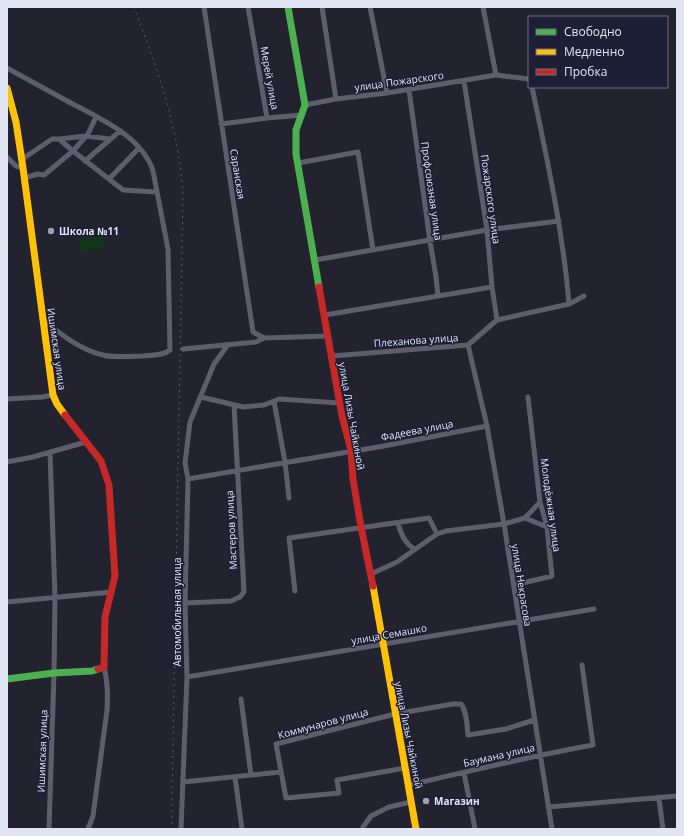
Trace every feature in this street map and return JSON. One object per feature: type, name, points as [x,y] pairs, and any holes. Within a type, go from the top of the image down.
[{"type":"street","name":"Саранская","points":[[204,7],[253,332],[264,338]]},
{"type":"street","name":"Мерей улица","points":[[248,7],[267,118],[302,115]]},
{"type":"street","name":"улица Лизы Чайкиной","points":[[288,7],[305,105],[296,130],[295,141],[298,163],[345,431],[350,450],[353,480],[361,527],[371,574],[416,829]]},
{"type":"street","points":[[322,7],[336,99]]},
{"type":"street","points":[[370,7],[387,93]]},
{"type":"street","points":[[483,7],[496,75],[528,79]]},
{"type":"street","points":[[7,68],[96,116],[120,131],[139,148],[150,163],[168,249],[170,350],[167,352],[140,356],[104,356],[72,342],[43,320]]},
{"type":"street","name":"улица Пожарского","points":[[305,105],[336,99],[409,90],[496,75]]},
{"type":"street","name":"Пожарского улица","points":[[464,81],[488,230],[492,287],[497,320]]},
{"type":"street","name":"Ишимская улица","points":[[7,88],[16,122],[52,395],[57,404],[101,461],[109,485],[115,576],[105,617],[104,667]]},
{"type":"street","points":[[532,88],[559,221],[567,276],[569,304]]},
{"type":"street","name":"Профсоюзная улица","points":[[409,90],[438,296]]},
{"type":"street","points":[[24,178],[38,174],[44,175],[73,151],[86,136],[96,116]]},
{"type":"street","points":[[221,124],[267,118]]},
{"type":"street","points":[[86,161],[120,131]]},
{"type":"street","points":[[7,157],[16,166],[22,164],[52,139],[86,136],[110,139]]},
{"type":"street","points":[[59,139],[109,179],[126,190],[156,192]]},
{"type":"street","points":[[109,179],[139,148]]},
{"type":"street","points":[[298,163],[358,152],[373,250]]},
{"type":"street","points":[[315,260],[488,230],[559,221]]},
{"type":"street","points":[[325,315],[492,287]]},
{"type":"street","name":"Плеханова улица","points":[[332,356],[468,345],[497,320],[569,304],[584,296]]},
{"type":"street","points":[[183,348],[228,346],[256,342],[264,338],[328,336]]},
{"type":"street","name":"улица Некрасова","points":[[468,345],[487,426],[514,585],[518,621],[552,829]]},
{"type":"street","name":"Автомобильная улица","points":[[181,829],[186,677],[185,603],[188,479],[185,463],[190,422],[214,364],[228,346]]},
{"type":"street","points":[[7,399],[52,395]]},
{"type":"street","points":[[201,397],[243,407],[264,405],[279,399],[340,403]]},
{"type":"street","name":"Молодёжная улица","points":[[514,585],[552,576],[547,527],[540,502],[528,397]]},
{"type":"street","points":[[274,401],[285,462],[289,498]]},
{"type":"street","name":"Мастеров улица","points":[[185,603],[231,601],[240,597],[244,592],[234,405]]},
{"type":"street","name":"Фадеева улица","points":[[188,479],[350,450],[384,446],[487,426]]},
{"type":"street","points":[[7,461],[50,452],[86,442]]},
{"type":"street","name":"Ишимская улица","points":[[49,829],[55,597],[50,452]]},
{"type":"street","points":[[371,574],[397,562],[437,534],[446,531],[504,524],[525,518],[540,502]]},
{"type":"street","points":[[295,591],[289,538],[429,518],[437,534]]},
{"type":"street","points":[[525,518],[547,527]]},
{"type":"street","points":[[398,523],[402,537],[407,544],[414,549]]},
{"type":"street","points":[[7,602],[112,592]]},
{"type":"street","name":"улица Семашко","points":[[186,677],[594,609]]},
{"type":"street","name":"Баумана улица","points":[[408,785],[540,755],[593,745],[582,665]]},
{"type":"street","points":[[7,679],[54,673],[92,671],[104,667],[108,694],[107,710],[92,816],[88,829]]},
{"type":"street","points":[[241,700],[251,775]]},
{"type":"street","name":"Коммунаров улица","points":[[405,768],[337,780],[339,793],[286,798],[276,744],[395,714],[460,704],[463,706],[466,717],[468,735],[506,729],[534,720]]},
{"type":"street","points":[[183,782],[281,772]]},
{"type":"street","points":[[464,773],[475,829]]},
{"type":"street","points":[[234,777],[242,829]]},
{"type":"street","points":[[548,807],[659,799],[677,796]]},
{"type":"street","points":[[659,799],[663,829]]},
{"type":"street","points":[[363,827],[371,816],[389,807],[412,802]]},
{"type":"green space","points":[[104,236],[105,248],[81,252],[79,239]]},
{"type":"railway","points":[[134,7],[155,65],[168,108],[178,150],[183,196],[172,829]]},
{"type":"traffic: fast","points":[[288,7],[305,105],[296,130],[296,154],[319,287]]},
{"type":"traffic: fast","points":[[7,679],[54,673],[92,671],[98,669]]},
{"type":"traffic: slow","points":[[7,88],[16,122],[23,168],[53,395],[57,404],[65,415]]},
{"type":"traffic: slow","points":[[373,586],[416,829]]},
{"type":"traffic: jam","points":[[319,287],[342,416],[351,450],[353,479],[373,586]]},
{"type":"traffic: jam","points":[[65,415],[101,461],[109,485],[115,576],[105,617],[104,667],[98,669]]},
{"type":"place","name":"Школа №11","points":[[51,231]]},
{"type":"place","name":"Магазин","points":[[426,801]]}]
